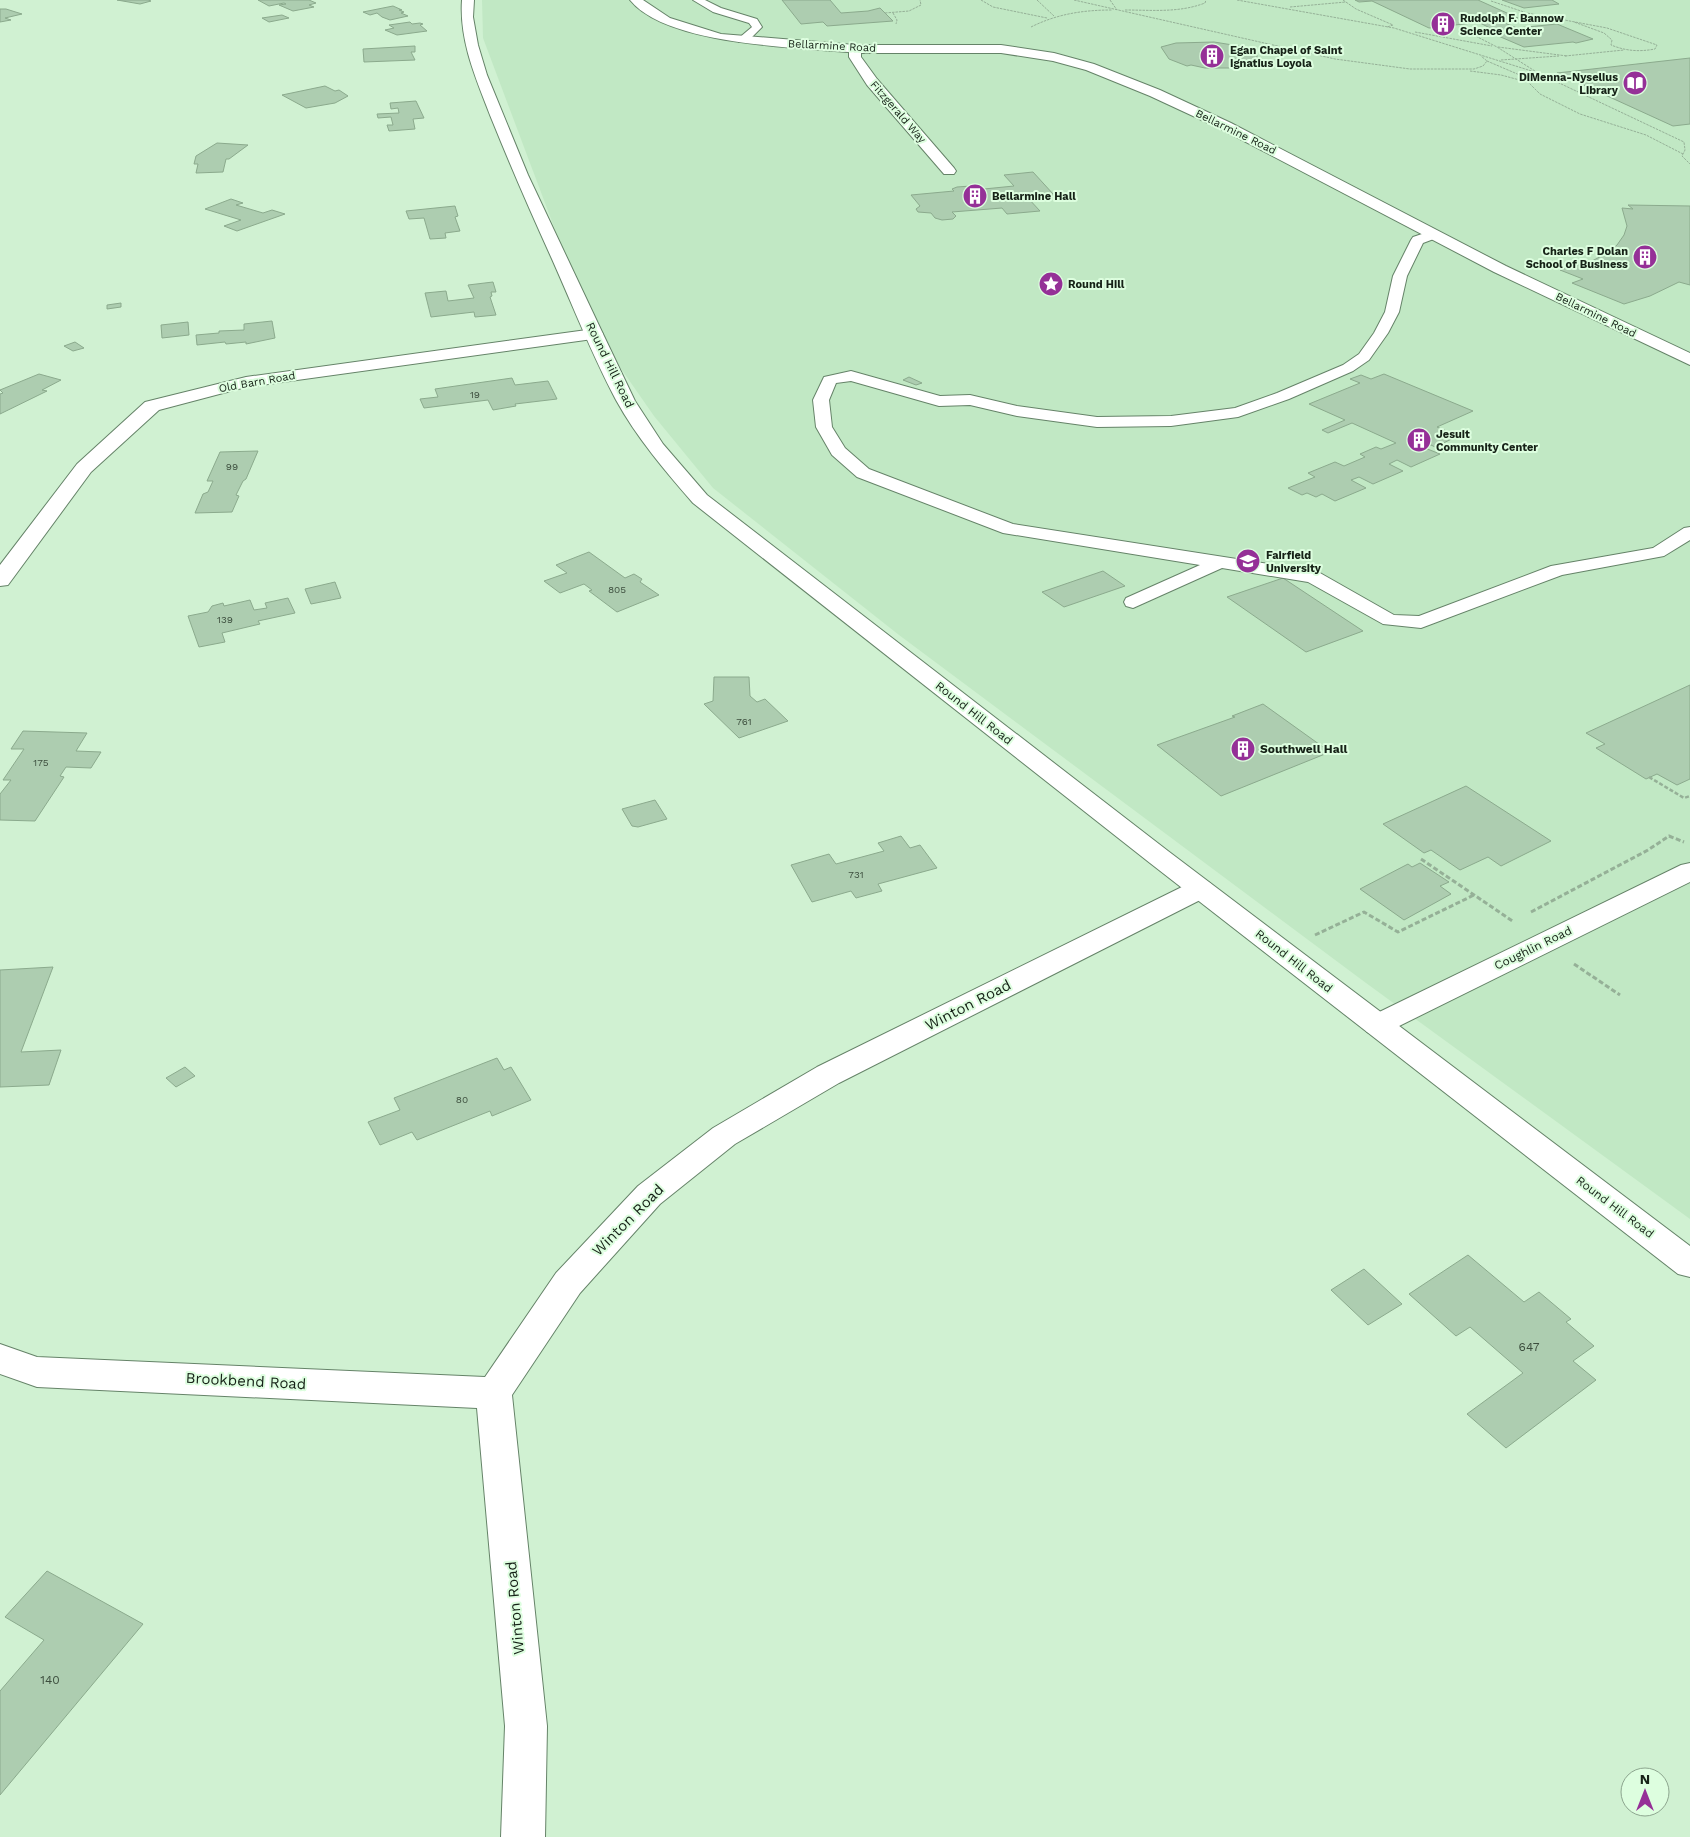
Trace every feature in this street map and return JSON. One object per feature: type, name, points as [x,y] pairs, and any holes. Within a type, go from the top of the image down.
[{"type":"street","name":"Round Hill Road","points":[[468,0],[467,17],[472,45],[481,75],[521,175],[594,334],[626,401],[656,447],[700,499],[1280,951],[1690,1264]]},
{"type":"street","name":"Bellarmine Road","points":[[636,0],[648,10],[688,28],[720,37],[855,49],[990,48],[1030,52],[1074,62],[1147,90],[1226,126],[1500,269],[1690,360]]},
{"type":"street","name":"Fitzgerald Way","points":[[855,49],[854,57],[872,82],[949,171]]},
{"type":"street","name":"Old Barn Road","points":[[0,580],[84,468],[152,406],[246,382],[594,334]]},
{"type":"street","name":"Coughlin Road","points":[[1377,1025],[1690,871]]},
{"type":"street","name":"Winton Road","points":[[523,1837],[526,1726],[494,1393],[568,1283],[649,1195],[724,1136],[828,1075],[1200,889]]},
{"type":"street","name":"Brookbend Road","points":[[0,1359],[37,1372],[494,1393]]},
{"type":"lane","points":[[698,0],[717,10],[753,21],[757,26],[743,40]]},
{"type":"lane","points":[[1434,234],[1418,240],[1400,276],[1392,312],[1381,333],[1364,358],[1348,368],[1283,396],[1238,412],[1171,421],[1097,422],[1017,411],[970,400],[939,401],[851,376],[830,380],[820,400],[824,428],[838,451],[864,473],[1008,530],[1313,577],[1390,620],[1421,622],[1558,570],[1658,552],[1690,532]]},
{"type":"lane","points":[[1133,602],[1221,562]]},
{"type":"path","points":[[885,13],[909,12],[921,5],[920,0]]},
{"type":"path","points":[[981,0],[993,6],[1047,18]]},
{"type":"path","points":[[1037,0],[1054,17]]},
{"type":"path","points":[[1074,0],[1335,59],[1410,68],[1460,69],[1501,74],[1529,83]]},
{"type":"path","points":[[1110,0],[1117,10]]},
{"type":"path","points":[[990,48],[1047,18],[1085,10],[1179,10],[1197,6],[1205,3],[1206,0]]},
{"type":"path","points":[[1237,0],[1497,47],[1567,56]]},
{"type":"path","points":[[1285,8],[1344,1],[1356,9],[1393,25],[1387,27]]},
{"type":"path","points":[[1486,61],[1624,50],[1643,52],[1655,49],[1657,45],[1624,32],[1531,15],[1506,8],[1492,1]]},
{"type":"path","points":[[1574,22],[1604,33],[1612,40],[1611,45],[1624,50]]},
{"type":"path","points":[[1387,27],[1426,37],[1538,73]]},
{"type":"path","points":[[1460,28],[1497,47],[1538,73],[1684,142],[1686,150],[1683,154]]},
{"type":"path","points":[[1482,56],[1486,61],[1522,76],[1540,94],[1580,114],[1646,135],[1683,154],[1682,156],[1690,164]]},
{"type":"path","points":[[1460,69],[1483,66],[1486,61]]},
{"type":"path","points":[[1649,777],[1684,798],[1690,796]]},
{"type":"path","points":[[1529,912],[1648,850],[1669,836],[1690,844]]},
{"type":"path","points":[[1280,951],[1364,912],[1398,932],[1474,894]]},
{"type":"path","points":[[1512,921],[1521,917]]},
{"type":"shaded area","name":"Fairfield University","points":[[482,0],[1690,0],[1690,1219],[1366,983],[899,635],[713,488],[654,416],[615,360],[557,235],[483,38]]},
{"type":"building","points":[[117,0],[148,0],[151,1],[140,4]]},
{"type":"building","points":[[258,0],[309,0],[316,3],[309,5],[314,7],[293,11],[279,5],[286,4],[284,3],[269,6]]},
{"type":"building","points":[[782,0],[830,0],[841,13],[880,8],[893,21],[827,26],[823,22],[801,24]]},
{"type":"building","name":"Rudolph F. Bannow Science Center","points":[[1355,0],[1478,0],[1518,18],[1497,20],[1517,28],[1557,24],[1593,39],[1576,43],[1524,47],[1489,32],[1500,30],[1494,30],[1481,22],[1429,28],[1372,1],[1359,2]]},
{"type":"building","points":[[1502,0],[1552,0],[1559,4],[1524,8]]},
{"type":"building","points":[[393,6],[402,10],[399,10],[408,16],[390,20],[377,13],[370,15],[363,12]]},
{"type":"building","points":[[0,9],[22,14],[5,18],[11,20],[0,22]]},
{"type":"building","points":[[282,15],[289,18],[269,22],[262,18]]},
{"type":"building","points":[[410,22],[412,24],[423,24],[420,25],[427,31],[397,35],[385,30],[394,28],[389,25]]},
{"type":"building","name":"Egan Chapel of Saint Ignatius Loyola","points":[[1214,42],[1239,46],[1237,47],[1257,55],[1257,61],[1247,66],[1229,68],[1187,66],[1169,59],[1161,47],[1176,43]]},
{"type":"building","points":[[415,46],[415,52],[411,52],[415,60],[364,62],[363,49]]},
{"type":"building","name":"DiMenna-Nyselius Library","points":[[1690,58],[1690,124],[1673,126],[1557,73]]},
{"type":"building","points":[[325,86],[335,91],[339,90],[348,96],[335,103],[306,108],[282,95]]},
{"type":"building","points":[[416,101],[424,118],[413,119],[415,129],[389,131],[387,125],[393,125],[391,117],[378,118],[377,114],[399,113],[398,108],[391,109],[390,103]]},
{"type":"building","points":[[217,143],[248,145],[229,159],[226,159],[223,172],[196,173],[198,164],[194,164],[196,156]]},
{"type":"building","name":"Bellarmine Hall","points":[[1033,172],[1054,195],[1027,197],[1040,211],[1007,214],[1002,208],[952,212],[956,216],[953,219],[942,220],[935,218],[931,213],[918,212],[916,209],[920,206],[911,195],[954,191],[952,189],[957,187],[971,186],[974,190],[1014,186],[1004,175]]},
{"type":"building","points":[[231,199],[243,203],[236,205],[263,213],[272,210],[285,214],[237,231],[224,226],[241,220],[205,209]]},
{"type":"building","name":"Charles F Dolan School of Business","points":[[1628,205],[1690,206],[1690,285],[1679,282],[1650,296],[1624,304],[1572,283],[1583,279],[1560,270],[1592,261],[1609,252],[1617,245],[1624,235],[1627,226],[1622,208],[1633,209]]},
{"type":"building","points":[[455,206],[458,216],[455,217],[460,231],[445,233],[446,238],[430,239],[424,218],[409,219],[406,211]]},
{"type":"building","points":[[493,282],[496,292],[491,292],[492,296],[490,297],[496,315],[475,317],[474,312],[431,317],[425,293],[446,291],[448,301],[474,298],[468,285]]},
{"type":"building","points":[[121,303],[121,307],[107,309],[107,305]]},
{"type":"building","points":[[272,321],[275,338],[246,344],[246,342],[226,344],[225,342],[197,345],[196,335],[219,333],[219,331],[244,330],[244,324]]},
{"type":"building","points":[[188,322],[189,335],[162,338],[161,325]]},
{"type":"building","points":[[75,342],[84,348],[73,351],[64,346]]},
{"type":"building","points":[[39,374],[61,380],[42,390],[47,391],[0,414],[0,394],[3,393],[0,390]]},
{"type":"building","name":"Jesuit Community Center","points":[[1384,374],[1473,411],[1437,427],[1458,436],[1435,447],[1431,445],[1425,448],[1440,454],[1411,467],[1397,460],[1389,464],[1403,471],[1373,484],[1359,477],[1351,480],[1366,488],[1335,501],[1322,494],[1316,497],[1307,493],[1302,495],[1288,488],[1315,477],[1308,473],[1335,462],[1344,466],[1365,457],[1360,454],[1376,447],[1381,449],[1396,443],[1352,423],[1328,433],[1322,430],[1345,420],[1309,404],[1360,383],[1350,379],[1361,375],[1371,379]]},
{"type":"building","points":[[909,377],[922,383],[916,385],[903,380]]},
{"type":"building","points":[[512,378],[515,385],[548,381],[557,399],[515,404],[516,406],[493,410],[488,400],[424,408],[420,399],[438,397],[435,389]]},
{"type":"building","points":[[258,451],[246,479],[236,495],[239,496],[232,512],[195,513],[203,494],[208,492],[213,481],[207,481],[220,452]]},
{"type":"building","points":[[589,552],[625,578],[634,574],[642,579],[640,582],[659,595],[617,612],[589,591],[592,590],[584,584],[560,593],[544,581],[567,573],[556,565]]},
{"type":"building","points":[[1103,571],[1125,586],[1064,607],[1042,592]]},
{"type":"building","points":[[1283,578],[1363,631],[1306,652],[1227,597]]},
{"type":"building","points":[[335,582],[341,598],[311,604],[305,589]]},
{"type":"building","points":[[288,598],[295,613],[258,621],[260,624],[222,633],[225,642],[199,647],[188,616],[208,612],[212,606],[223,603],[224,606],[250,600],[254,610],[267,608],[265,603]]},
{"type":"building","points":[[714,677],[749,677],[750,696],[757,702],[765,699],[788,721],[739,738],[704,704],[713,701]]},
{"type":"building","points":[[1690,685],[1690,779],[1677,785],[1657,774],[1646,779],[1596,748],[1605,744],[1586,733]]},
{"type":"building","name":"Southwell Hall","points":[[1263,704],[1330,752],[1221,796],[1157,745],[1235,717],[1232,716]]},
{"type":"building","points":[[23,731],[87,733],[76,751],[101,752],[91,768],[66,767],[60,776],[64,777],[35,821],[0,820],[0,794],[11,780],[3,780],[24,749],[11,749]]},
{"type":"building","points":[[1466,786],[1551,841],[1501,866],[1488,857],[1460,870],[1431,850],[1424,853],[1383,824]]},
{"type":"building","points":[[655,800],[667,819],[638,827],[632,826],[622,809]]},
{"type":"building","points":[[901,836],[910,848],[920,845],[937,868],[878,884],[882,891],[856,898],[851,891],[812,902],[791,865],[829,854],[836,864],[884,851],[878,843]]},
{"type":"building","points":[[1420,863],[1449,882],[1440,886],[1451,894],[1404,920],[1360,889],[1408,864],[1412,867]]},
{"type":"building","points":[[53,967],[21,1052],[61,1050],[49,1085],[0,1087],[0,970]]},
{"type":"building","points":[[497,1058],[504,1070],[511,1067],[531,1100],[492,1116],[490,1111],[417,1140],[412,1132],[380,1145],[368,1122],[400,1110],[394,1098]]},
{"type":"building","points":[[185,1067],[195,1076],[176,1087],[166,1078]]},
{"type":"building","points":[[1468,1255],[1524,1302],[1539,1292],[1571,1319],[1566,1322],[1594,1346],[1573,1361],[1596,1380],[1506,1448],[1467,1414],[1523,1373],[1470,1327],[1456,1336],[1409,1294]]},
{"type":"building","points":[[1364,1269],[1402,1304],[1368,1325],[1331,1290]]},
{"type":"building","points":[[47,1571],[143,1624],[0,1795],[0,1691],[44,1640],[5,1617]]},
{"type":"place","name":"Rudolph F. Bannow Science Center","points":[[1443,24]]},
{"type":"place","name":"Egan Chapel of Saint Ignatius Loyola","points":[[1212,56]]},
{"type":"place","name":"DiMenna-Nyselius Library","points":[[1635,83]]},
{"type":"place","name":"Bellarmine Hall","points":[[975,196]]},
{"type":"place","name":"Charles F Dolan School of Business","points":[[1645,257]]},
{"type":"place","name":"Round Hill","points":[[1051,284]]},
{"type":"place","name":"Jesuit Community Center","points":[[1419,440]]},
{"type":"place","name":"Fairfield University","points":[[1248,561]]},
{"type":"place","name":"Southwell Hall","points":[[1243,749]]}]
